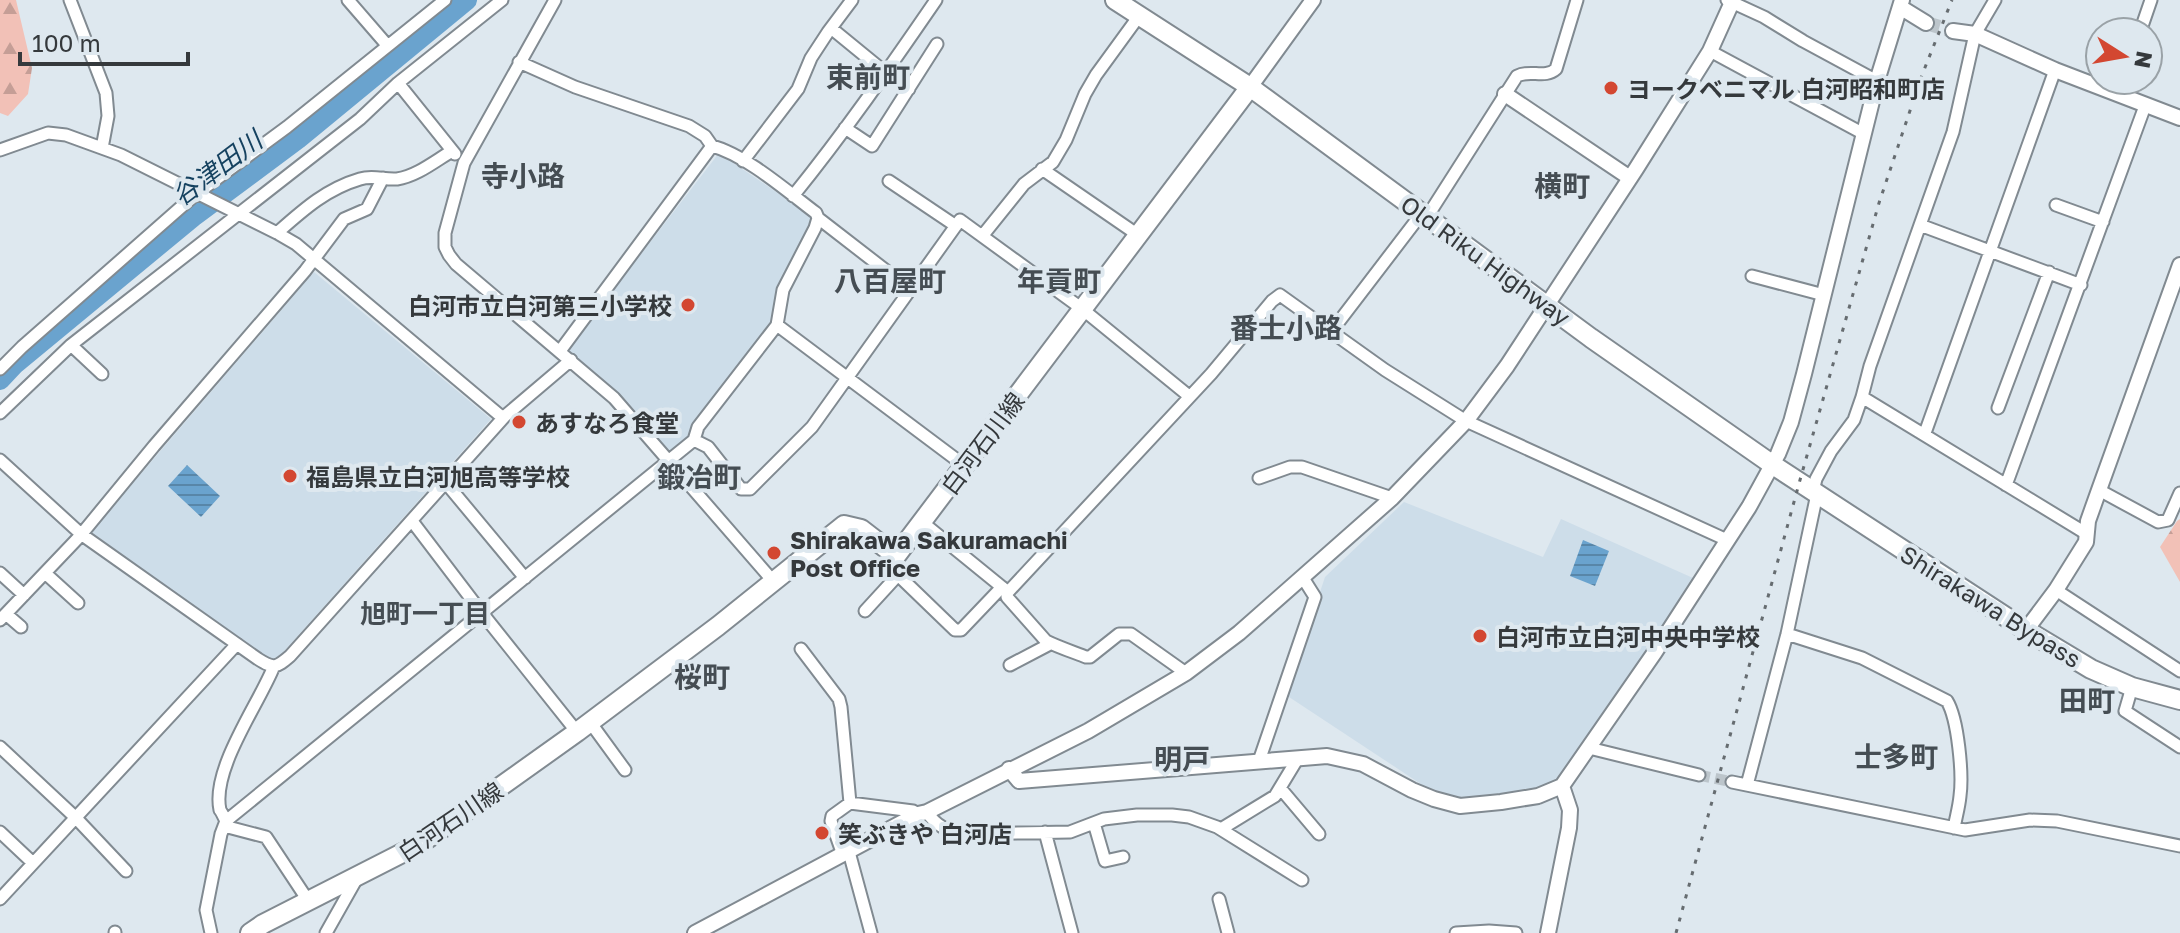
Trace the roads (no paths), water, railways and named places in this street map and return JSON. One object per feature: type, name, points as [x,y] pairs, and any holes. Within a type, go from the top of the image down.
[{"type":"main road","points":[[1115,0],[1250,87]]},
{"type":"main road","name":"Old Riku Highway","points":[[1250,87],[1546,304],[1815,492]]},
{"type":"main road","name":"白河石川線","points":[[250,933],[420,844],[584,727],[718,626],[844,525],[861,529],[896,556],[1250,87]]},
{"type":"main road","name":"Shirakawa Bypass","points":[[1815,492],[2091,669],[2132,687],[2180,700]]},
{"type":"street","points":[[70,0],[106,93],[108,116],[102,148]]},
{"type":"street","points":[[348,0],[387,45]]},
{"type":"street","points":[[0,369],[199,195],[445,0]]},
{"type":"street","points":[[0,413],[71,345],[234,211],[360,119],[398,83],[502,0]]},
{"type":"street","points":[[555,0],[464,163],[445,233],[445,247],[449,255],[614,398],[773,581]]},
{"type":"street","points":[[743,161],[798,89],[811,58],[852,0]]},
{"type":"street","points":[[793,196],[887,72],[936,0]]},
{"type":"street","points":[[1250,87],[1313,0]]},
{"type":"street","points":[[1331,332],[1425,215],[1517,76],[1523,73],[1548,74],[1556,69],[1577,0]]},
{"type":"street","points":[[1747,785],[1787,634],[1816,479],[1831,451],[1854,420],[1870,366],[1953,132],[1975,34],[1995,0]]},
{"type":"street","points":[[695,933],[710,929],[922,813],[1088,731],[1186,673],[1239,633],[1392,498],[1466,421],[1507,366],[1710,51],[1730,1],[1877,81]]},
{"type":"street","points":[[1009,769],[1019,781],[1327,756],[1363,764],[1412,790],[1460,806],[1538,796],[1562,786],[1655,652],[1773,465],[1791,422],[1877,81],[1901,4],[1926,23]]},
{"type":"street","points":[[983,235],[1024,184],[1053,162],[1091,85],[1139,16]]},
{"type":"street","points":[[831,28],[909,89]]},
{"type":"street","points":[[1953,31],[1975,34],[2055,70],[2084,78]]},
{"type":"street","points":[[845,128],[872,146],[937,44]]},
{"type":"street","points":[[1710,51],[1864,134]]},
{"type":"street","points":[[519,62],[575,87],[689,126],[705,136],[712,146],[743,161],[793,196],[911,290]]},
{"type":"street","points":[[1925,433],[2055,70]]},
{"type":"street","points":[[398,83],[464,163]]},
{"type":"street","points":[[1505,94],[1630,178]]},
{"type":"street","points":[[2132,96],[2145,106],[2180,118]]},
{"type":"street","points":[[2006,485],[2145,106]]},
{"type":"street","points":[[0,150],[48,133],[66,135],[121,155],[277,233],[296,244],[503,418]]},
{"type":"street","points":[[560,351],[712,146]]},
{"type":"street","points":[[277,233],[324,194],[363,178],[396,179],[412,175],[452,151]]},
{"type":"street","points":[[1042,169],[1138,235]]},
{"type":"street","points":[[21,627],[3,617],[81,534],[295,282],[344,219],[367,209],[383,178]]},
{"type":"street","points":[[889,181],[956,226]]},
{"type":"street","points":[[2056,205],[2103,222]]},
{"type":"street","points":[[225,824],[694,440],[698,427],[777,325],[783,290],[818,218]]},
{"type":"street","points":[[694,440],[708,447],[741,489],[750,489],[812,427],[960,220],[1081,308],[1189,396]]},
{"type":"street","points":[[1920,225],[2081,285]]},
{"type":"street","points":[[2026,630],[2086,542],[2088,521],[2180,265]]},
{"type":"street","points":[[1998,408],[2049,272]]},
{"type":"street","points":[[1752,276],[1824,295]]},
{"type":"street","points":[[896,556],[898,575],[955,630],[961,630],[1005,590],[1280,295],[1385,370],[1466,421],[1727,540]]},
{"type":"street","points":[[777,325],[965,466]]},
{"type":"street","points":[[71,345],[102,374]]},
{"type":"street","points":[[0,460],[81,534],[258,659],[270,667],[278,666],[503,418],[571,360]]},
{"type":"street","points":[[1862,397],[2087,534]]},
{"type":"street","points":[[1259,478],[1290,467],[1302,467],[1392,498]]},
{"type":"street","points":[[446,483],[525,578]]},
{"type":"street","points":[[2099,490],[2158,522],[2168,520],[2180,493]]},
{"type":"street","points":[[412,521],[482,613],[625,770]]},
{"type":"street","points":[[922,522],[1005,590],[1007,597],[1050,644],[1090,657],[1119,634],[1131,634],[1186,673]]},
{"type":"street","points":[[0,573],[24,595]]},
{"type":"street","points":[[45,573],[78,603]]},
{"type":"street","points":[[865,611],[898,575]]},
{"type":"street","points":[[1259,761],[1315,597],[1303,578]]},
{"type":"street","points":[[2056,590],[2180,671]]},
{"type":"street","points":[[1787,634],[1862,658],[1947,701],[1952,710],[1958,743],[1961,794],[1954,828]]},
{"type":"street","points":[[0,899],[237,644]]},
{"type":"street","points":[[1010,665],[1050,644]]},
{"type":"street","points":[[801,649],[839,699],[850,803]]},
{"type":"street","points":[[211,933],[206,910],[225,824],[220,810],[220,790],[227,760],[274,666]]},
{"type":"street","points":[[2132,687],[2125,711],[2180,747]]},
{"type":"street","points":[[0,747],[75,817],[126,871]]},
{"type":"street","points":[[1589,748],[1699,775]]},
{"type":"street","points":[[1221,829],[1275,796],[1298,758]]},
{"type":"street","points":[[1732,782],[1965,830],[2030,820],[2057,821],[2180,846]]},
{"type":"street","points":[[1548,933],[1569,828],[1570,810],[1562,786]]},
{"type":"street","points":[[1281,789],[1319,834]]},
{"type":"street","points":[[871,933],[846,854],[831,821],[832,816],[850,803],[922,813],[934,824],[962,834],[1070,832],[1104,819],[1137,815],[1189,817],[1221,829],[1302,880]]},
{"type":"street","points":[[1094,823],[1105,861],[1123,857]]},
{"type":"street","points":[[225,824],[266,837],[309,902]]},
{"type":"street","points":[[0,832],[33,863]]},
{"type":"street","points":[[1045,832],[1072,933]]},
{"type":"street","points":[[326,933],[357,878]]},
{"type":"street","points":[[1219,899],[1228,933]]},
{"type":"street","points":[[1456,933],[1516,933]]},
{"type":"water","points":[[187,465],[220,496],[201,517],[168,486]]},
{"type":"water","points":[[1583,540],[1609,551],[1595,586],[1570,576]]},
{"type":"waterway","name":"谷津田川","points":[[0,380],[15,364],[193,217],[298,139],[467,0]]},
{"type":"tunnel","points":[[1926,23],[1953,31]]},
{"type":"tunnel","points":[[1699,775],[1732,782]]},
{"type":"railway","points":[[1676,933],[1879,203],[1922,75],[1952,0]]},
{"type":"place","name":"ヨークベニマル 白河昭和町店","points":[[1611,88]]},
{"type":"place","name":"白河市立白河第三小学校","points":[[688,305]]},
{"type":"place","name":"あすなろ食堂","points":[[519,422]]},
{"type":"place","name":"福島県立白河旭高等学校","points":[[290,476]]},
{"type":"place","name":"Shirakawa Sakuramachi Post Office","points":[[774,553]]},
{"type":"place","name":"白河市立白河中央中学校","points":[[1480,636]]},
{"type":"place","name":"笑ぶきや 白河店","points":[[822,833]]},
{"type":"district","name":"束前町","points":[[868,76]]},
{"type":"district","name":"寺小路","points":[[523,175]]},
{"type":"district","name":"横町","points":[[1562,185]]},
{"type":"district","name":"八百屋町","points":[[890,280]]},
{"type":"district","name":"年貢町","points":[[1059,280]]},
{"type":"district","name":"番士小路","points":[[1286,327]]},
{"type":"district","name":"鍛冶町","points":[[699,476]]},
{"type":"district","name":"旭町一丁目","points":[[425,613]]},
{"type":"district","name":"桜町","points":[[702,676]]},
{"type":"district","name":"田町","points":[[2087,700]]},
{"type":"district","name":"士多町","points":[[1896,756]]},
{"type":"district","name":"明戸","points":[[1182,758]]}]
